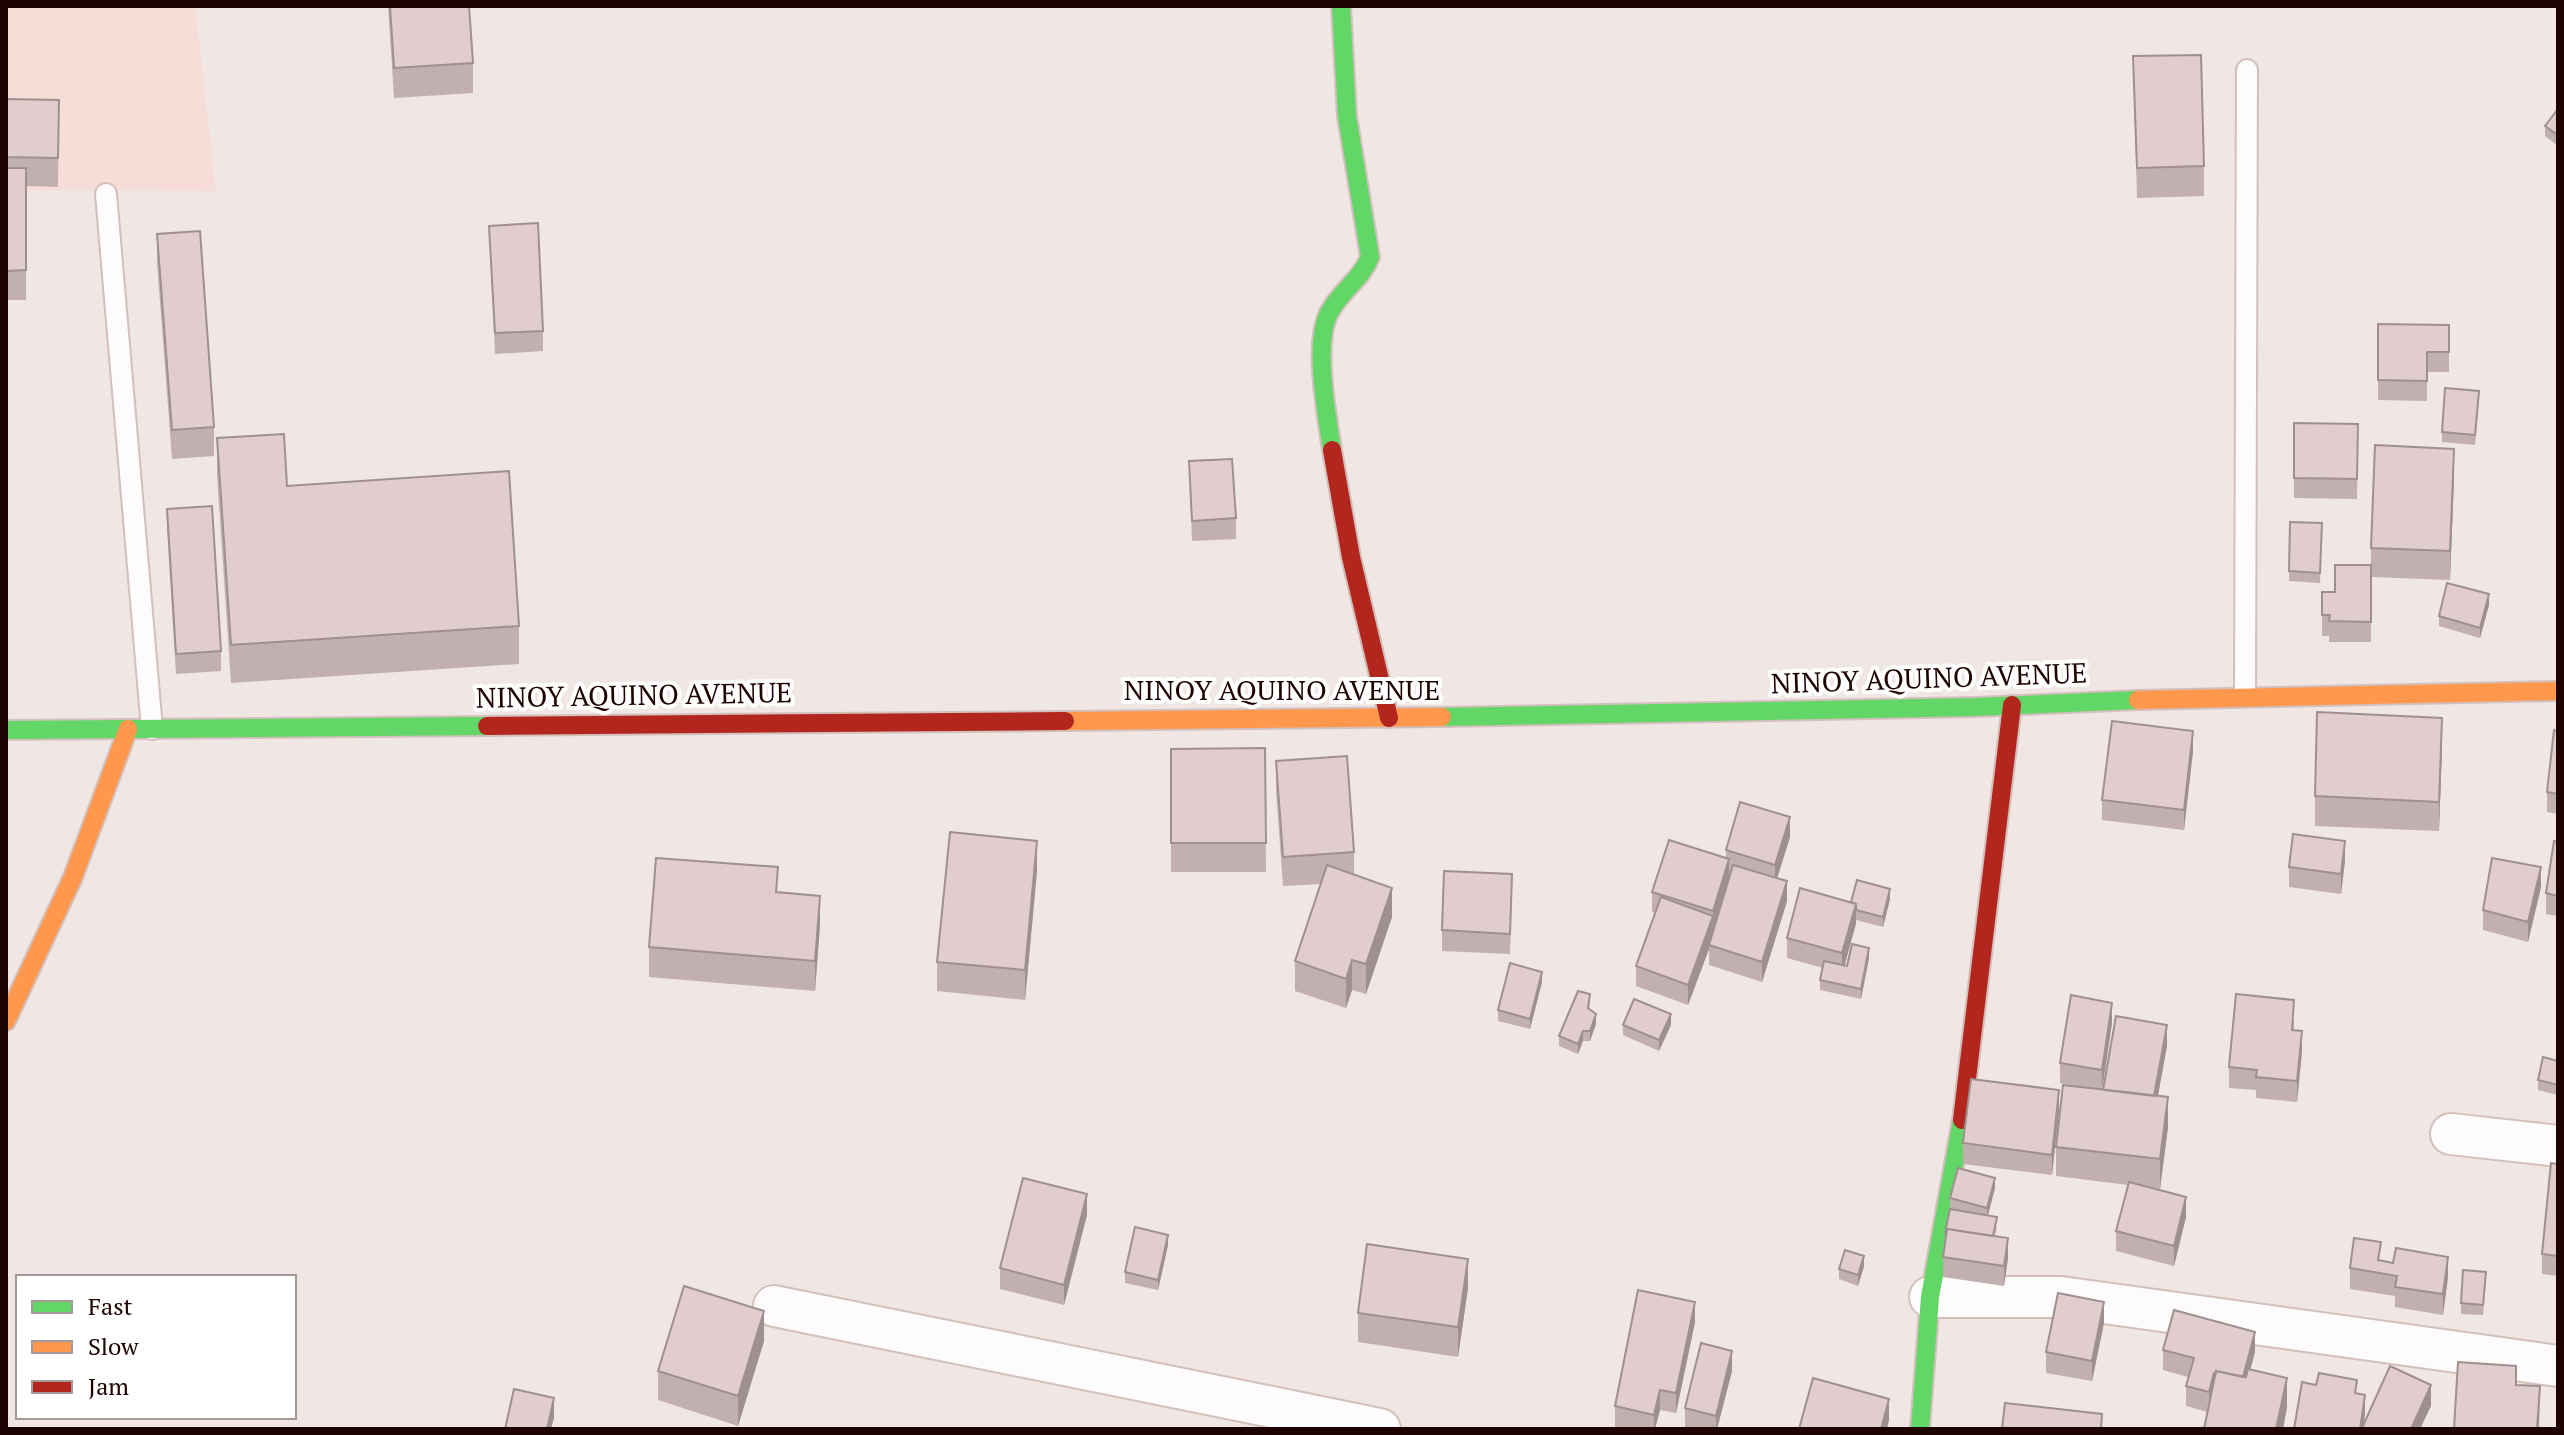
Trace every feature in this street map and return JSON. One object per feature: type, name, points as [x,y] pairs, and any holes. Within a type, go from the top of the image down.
[{"type":"main road","points":[[1341,6],[1347,116],[1370,257],[1366,273],[1336,303],[1325,322],[1325,375],[1331,457],[1340,510],[1389,718]]},
{"type":"main road","name":"NINOY AQUINO AVENUE","points":[[6,730],[1389,718],[2012,705],[2245,695],[2558,691]]},
{"type":"main road","points":[[1920,1429],[1930,1297],[1965,1100],[2012,705]]},
{"type":"main road","points":[[6,1021],[65,897],[109,788],[128,729]]},
{"type":"street","points":[[2451,1134],[2558,1146]]},
{"type":"street","points":[[1930,1297],[2061,1297],[2558,1366]]},
{"type":"street","points":[[774,1306],[1380,1429]]},
{"type":"lane","points":[[2245,695],[2247,70]]},
{"type":"lane","points":[[106,194],[152,729]]},
{"type":"shaded area","points":[[6,6],[195,6],[216,191],[6,190]]},
{"type":"building","points":[[390,6],[469,6],[473,63],[394,68]]},
{"type":"building","points":[[2201,55],[2204,166],[2137,168],[2133,56]]},
{"type":"building","points":[[6,99],[59,100],[58,158],[6,157]]},
{"type":"building","points":[[2558,109],[2558,135],[2545,126]]},
{"type":"building","points":[[6,168],[26,168],[26,270],[6,271]]},
{"type":"building","points":[[538,223],[543,331],[495,333],[489,226]]},
{"type":"building","points":[[200,231],[214,427],[172,430],[157,234]]},
{"type":"building","points":[[2378,324],[2449,325],[2449,352],[2427,352],[2427,381],[2378,380]]},
{"type":"building","points":[[2445,388],[2479,391],[2475,435],[2442,432]]},
{"type":"building","points":[[2294,423],[2358,424],[2357,479],[2294,478]]},
{"type":"building","points":[[284,434],[287,486],[509,471],[519,626],[231,645],[217,438]]},
{"type":"building","points":[[2375,445],[2454,449],[2450,551],[2371,548]]},
{"type":"building","points":[[1232,459],[1236,518],[1192,521],[1189,461]]},
{"type":"building","points":[[212,506],[221,651],[176,654],[167,509]]},
{"type":"building","points":[[2290,522],[2322,523],[2320,573],[2289,571]]},
{"type":"building","points":[[2335,565],[2371,565],[2371,622],[2329,621],[2330,615],[2322,615],[2322,592],[2335,592]]},
{"type":"building","points":[[2447,583],[2489,594],[2480,628],[2439,616]]},
{"type":"building","points":[[2317,712],[2442,718],[2439,802],[2315,796]]},
{"type":"building","points":[[2112,721],[2193,731],[2184,810],[2102,800]]},
{"type":"building","points":[[2554,730],[2558,731],[2558,794],[2547,792]]},
{"type":"building","points":[[1265,748],[1266,843],[1171,843],[1171,749]]},
{"type":"building","points":[[1347,756],[1354,852],[1283,857],[1276,761]]},
{"type":"building","points":[[1740,802],[1790,817],[1775,865],[1726,850]]},
{"type":"building","points":[[950,832],[1037,841],[1025,970],[937,962]]},
{"type":"building","points":[[2293,834],[2345,841],[2341,874],[2289,867]]},
{"type":"building","points":[[1669,840],[1729,859],[1713,911],[1652,892]]},
{"type":"building","points":[[2554,841],[2558,842],[2558,896],[2546,893]]},
{"type":"building","points":[[656,858],[778,867],[776,892],[820,896],[815,961],[649,947]]},
{"type":"building","points":[[2492,858],[2541,867],[2528,922],[2483,910]]},
{"type":"building","points":[[1327,865],[1392,888],[1366,964],[1352,960],[1346,979],[1295,961]]},
{"type":"building","points":[[1733,865],[1787,881],[1762,962],[1709,945]]},
{"type":"building","points":[[1444,871],[1512,874],[1510,934],[1442,930]]},
{"type":"building","points":[[1857,880],[1890,889],[1883,917],[1856,910],[1856,904],[1851,902]]},
{"type":"building","points":[[1800,888],[1856,904],[1842,953],[1787,938]]},
{"type":"building","points":[[1661,897],[1713,916],[1688,985],[1636,966]]},
{"type":"building","points":[[1852,944],[1869,948],[1861,989],[1820,980],[1824,961],[1847,966]]},
{"type":"building","points":[[1510,963],[1542,972],[1530,1019],[1498,1010]]},
{"type":"building","points":[[1578,991],[1590,994],[1588,1008],[1596,1014],[1590,1031],[1583,1031],[1578,1044],[1559,1036]]},
{"type":"building","points":[[2236,994],[2294,1000],[2292,1030],[2302,1031],[2297,1081],[2256,1077],[2257,1070],[2229,1067]]},
{"type":"building","points":[[2071,995],[2112,1003],[2102,1070],[2060,1063]]},
{"type":"building","points":[[1634,999],[1671,1014],[1659,1040],[1623,1025]]},
{"type":"building","points":[[2116,1016],[2167,1025],[2154,1096],[2103,1090]]},
{"type":"building","points":[[2543,1057],[2558,1061],[2558,1085],[2538,1080]]},
{"type":"building","points":[[1971,1079],[2059,1090],[2052,1155],[1963,1143]]},
{"type":"building","points":[[2063,1085],[2168,1097],[2160,1159],[2056,1147]]},
{"type":"building","points":[[2551,1163],[2558,1164],[2558,1256],[2542,1254]]},
{"type":"building","points":[[1958,1168],[1995,1178],[1987,1208],[1950,1198]]},
{"type":"building","points":[[1023,1178],[1087,1194],[1064,1285],[1000,1268]]},
{"type":"building","points":[[2129,1182],[2186,1197],[2174,1246],[2116,1231]]},
{"type":"building","points":[[1950,1209],[1997,1217],[1993,1236],[1947,1229],[1946,1234]]},
{"type":"building","points":[[1135,1227],[1168,1235],[1158,1280],[1125,1272]]},
{"type":"building","points":[[1947,1229],[2008,1238],[2004,1266],[1943,1257]]},
{"type":"building","points":[[2354,1238],[2381,1242],[2378,1260],[2393,1263],[2396,1248],[2448,1257],[2443,1294],[2395,1287],[2397,1276],[2350,1268]]},
{"type":"building","points":[[1367,1244],[1468,1259],[1458,1327],[1358,1313]]},
{"type":"building","points":[[1845,1250],[1864,1256],[1858,1275],[1839,1269]]},
{"type":"building","points":[[2463,1270],[2486,1272],[2483,1305],[2461,1303]]},
{"type":"building","points":[[684,1286],[764,1311],[738,1396],[658,1371]]},
{"type":"building","points":[[1638,1290],[1695,1302],[1676,1393],[1660,1390],[1654,1415],[1615,1406]]},
{"type":"building","points":[[2058,1293],[2104,1302],[2092,1361],[2046,1352]]},
{"type":"building","points":[[2174,1310],[2255,1332],[2243,1377],[2216,1371],[2209,1392],[2186,1386],[2194,1358],[2163,1350]]},
{"type":"building","points":[[1701,1343],[1732,1351],[1716,1416],[1685,1408]]},
{"type":"building","points":[[2458,1362],[2516,1366],[2516,1385],[2540,1386],[2537,1429],[2454,1429]]},
{"type":"building","points":[[2390,1366],[2431,1385],[2411,1429],[2362,1428]]},
{"type":"building","points":[[2248,1369],[2287,1378],[2276,1429],[2204,1429],[2216,1371],[2246,1377]]},
{"type":"building","points":[[2319,1373],[2357,1380],[2355,1393],[2365,1395],[2360,1429],[2294,1429],[2302,1382],[2316,1385]]},
{"type":"building","points":[[1813,1378],[1889,1399],[1881,1429],[1799,1429]]},
{"type":"building","points":[[514,1389],[554,1398],[547,1429],[505,1429]]},
{"type":"building","points":[[2005,1403],[2102,1414],[2101,1429],[2002,1429]]},
{"type":"traffic: fast","points":[[1332,450],[1323,380],[1324,326],[1334,305],[1370,257],[1347,116],[1341,6]]},
{"type":"traffic: fast","points":[[1442,717],[1975,707],[2138,700]]},
{"type":"traffic: fast","points":[[6,730],[487,726]]},
{"type":"traffic: fast","points":[[1920,1429],[1930,1297],[1962,1120]]},
{"type":"traffic: slow","points":[[2138,700],[2558,691]]},
{"type":"traffic: slow","points":[[1065,721],[1442,717]]},
{"type":"traffic: slow","points":[[6,1021],[73,877],[128,729]]},
{"type":"traffic: jam","points":[[1332,450],[1351,557],[1389,718]]},
{"type":"traffic: jam","points":[[1962,1120],[2012,705]]},
{"type":"traffic: jam","points":[[487,726],[1065,721]]}]
